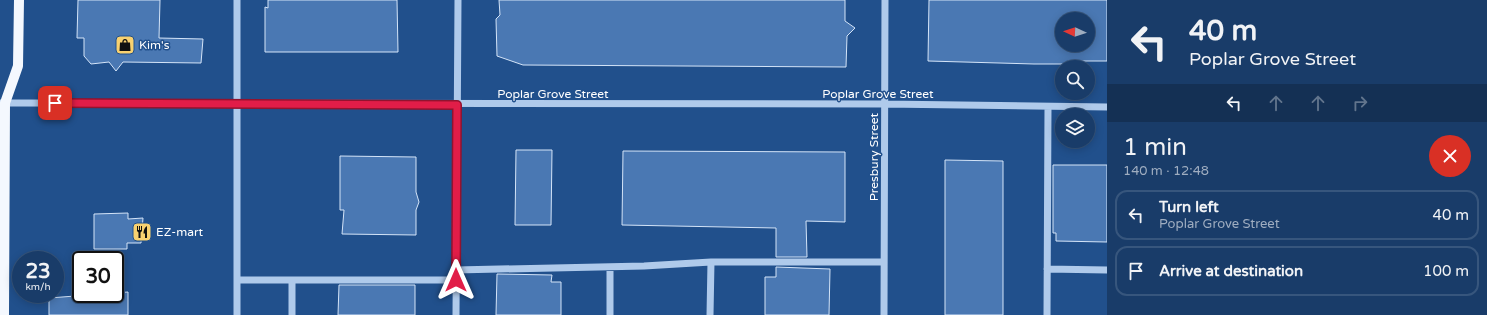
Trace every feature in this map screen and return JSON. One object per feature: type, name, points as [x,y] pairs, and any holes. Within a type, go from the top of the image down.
[{"type":"main road","points":[[3,103],[18,66],[19,0]]},
{"type":"main road","points":[[0,93],[3,103],[4,315]]},
{"type":"street","points":[[237,0],[237,315]]},
{"type":"street","points":[[456,315],[458,0]]},
{"type":"street","name":"Presbury Street","points":[[884,315],[885,0]]},
{"type":"street","name":"Poplar Grove Street","points":[[3,103],[457,105],[885,104],[1107,107]]},
{"type":"street","points":[[1047,315],[1048,106]]},
{"type":"street","points":[[456,270],[610,267],[711,262],[884,262]]},
{"type":"street","points":[[710,315],[711,262]]},
{"type":"street","points":[[610,267],[610,315]]},
{"type":"street","points":[[1047,269],[1107,270]]},
{"type":"street","points":[[237,280],[456,280]]},
{"type":"street","points":[[292,280],[292,315]]},
{"type":"building","points":[[78,0],[160,0],[159,38],[203,39],[201,63],[123,62],[116,71],[109,62],[91,64],[84,56],[84,38],[77,38]]},
{"type":"building","points":[[268,0],[397,0],[398,52],[265,52],[265,7],[268,8]]},
{"type":"building","points":[[499,0],[845,0],[845,21],[855,28],[847,36],[846,67],[523,65],[497,56],[496,19],[500,15]]},
{"type":"building","points":[[929,0],[1107,0],[1107,61],[1055,60],[1055,64],[928,61]]},
{"type":"building","points":[[516,150],[552,150],[551,225],[515,225]]},
{"type":"building","points":[[623,151],[845,152],[845,222],[806,221],[807,257],[776,257],[776,228],[622,225]]},
{"type":"building","points":[[340,156],[416,157],[416,192],[419,202],[416,210],[416,235],[342,234],[344,210],[340,210]]},
{"type":"building","points":[[945,160],[1003,161],[1003,315],[945,315]]},
{"type":"building","points":[[1053,165],[1107,165],[1107,242],[1056,241],[1056,233],[1053,233]]},
{"type":"building","points":[[128,213],[128,219],[143,218],[141,243],[127,243],[127,249],[94,249],[94,214]]},
{"type":"building","points":[[776,267],[830,269],[829,315],[765,315],[765,277],[776,277]]},
{"type":"building","points":[[497,274],[552,275],[551,282],[561,282],[561,315],[496,315]]},
{"type":"building","points":[[339,285],[415,285],[415,315],[338,315]]},
{"type":"building","points":[[124,292],[128,292],[128,315],[49,315],[49,303],[64,303],[64,297],[72,296],[72,303],[124,303]]},
{"type":"place","name":"Kim's","points":[[125,45]]},
{"type":"place","name":"EZ-mart","points":[[142,232]]},
{"type":"route","points":[[55,103],[457,105],[456,280]]}]
